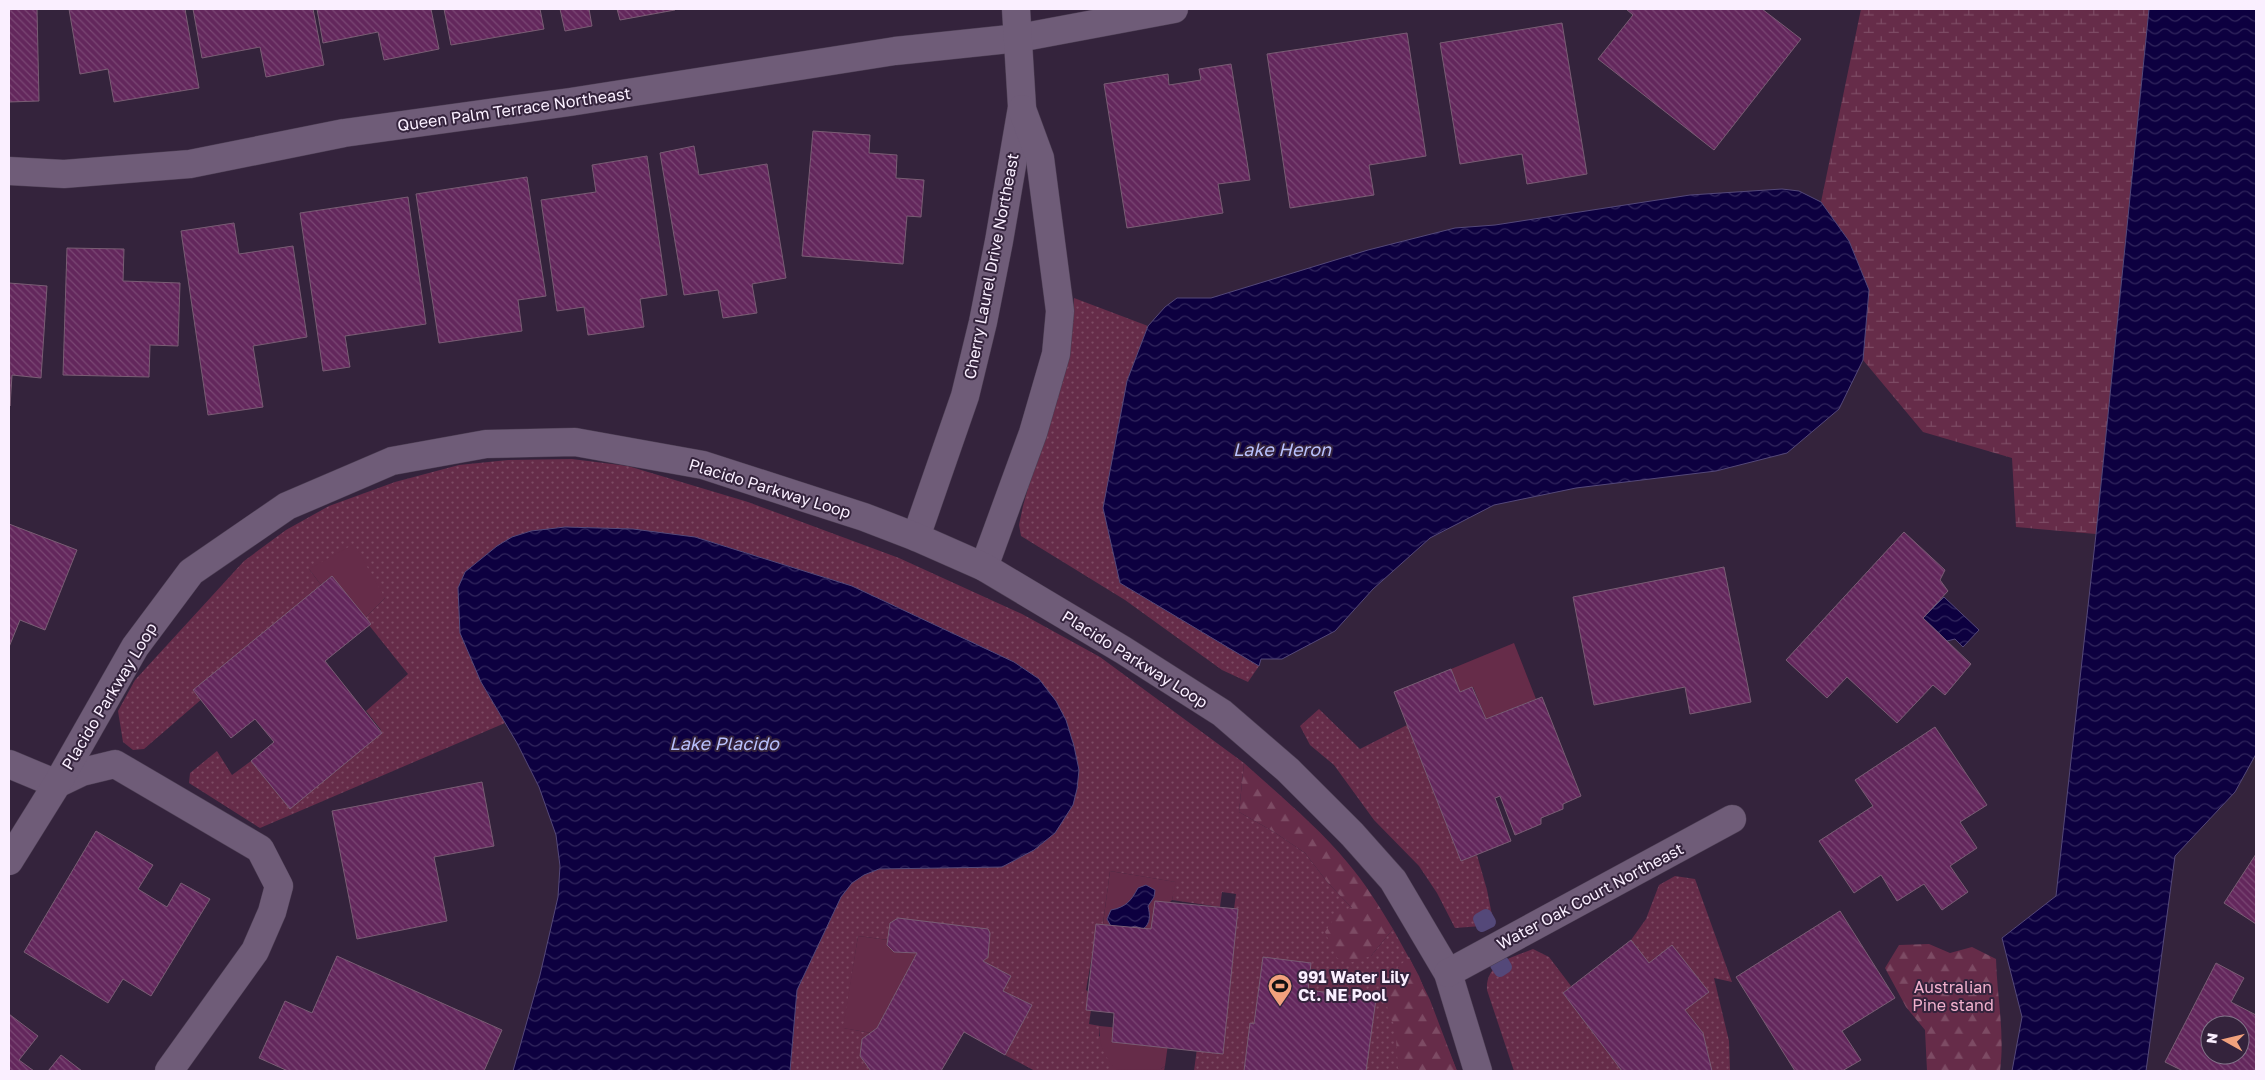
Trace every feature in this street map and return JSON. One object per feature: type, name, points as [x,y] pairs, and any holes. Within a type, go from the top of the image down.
[{"type":"street","name":"Cherry Laurel Drive Northeast","points":[[916,538],[966,396],[983,322],[1022,107],[1016,9]]},
{"type":"street","name":"Queen Palm Terrace Northeast","points":[[9,171],[64,174],[190,164],[344,133],[570,102],[895,51],[1019,38],[1174,9]]},
{"type":"street","name":"Cherry Laurel Drive Northeast","points":[[984,568],[1033,433],[1056,354],[1060,311],[1040,158],[1022,107]]},
{"type":"street","name":"Placido Parkway Loop","points":[[9,861],[57,784],[135,647],[191,572],[287,506],[392,461],[486,444],[575,442],[703,465],[864,517],[916,538],[984,568],[1123,650],[1230,719],[1288,770],[1352,834],[1393,880],[1448,972],[1478,1071]]},
{"type":"street","points":[[9,764],[57,784],[82,772],[115,764],[260,849],[279,886],[272,912],[255,951],[169,1071]]},
{"type":"street","name":"Water Oak Court Northeast","points":[[1448,972],[1732,819]]},
{"type":"green space","points":[[1861,9],[2149,9],[2096,534],[2016,527],[2012,458],[1923,432],[1863,360],[1869,290],[1849,241],[1821,202]]},
{"type":"green space","points":[[1074,298],[1148,326],[1127,381],[1120,583],[1259,666],[1248,682],[1222,670],[1125,600],[1021,536],[1019,525],[1023,506],[1072,328]]},
{"type":"green space","points":[[572,459],[628,466],[748,502],[899,558],[1022,614],[1100,657],[1244,763],[1239,812],[1305,853],[1328,883],[1352,908],[1371,956],[1393,929],[1419,976],[1457,1071],[1366,1071],[1375,999],[1308,990],[1263,957],[1254,1024],[1250,1024],[1244,1071],[1194,1071],[1197,1048],[1224,1009],[1238,910],[1234,909],[1236,894],[1222,892],[1220,907],[1172,900],[1175,882],[1110,871],[1100,946],[1093,950],[1086,990],[1093,996],[1089,1024],[1100,1026],[1099,1036],[1161,1069],[1165,1066],[1164,1071],[1035,1071],[1005,1055],[1032,1005],[1003,991],[1011,976],[983,961],[988,957],[898,918],[890,923],[888,940],[858,936],[844,1028],[871,1033],[862,1039],[860,1056],[871,1071],[790,1071],[797,990],[841,897],[851,883],[879,869],[955,866],[1077,789],[1079,770],[1066,720],[1039,679],[1014,662],[852,586],[705,540],[633,529],[565,527],[531,531],[512,537],[497,546],[465,572],[458,588],[460,633],[481,682],[505,723],[260,828],[189,783],[190,773],[217,751],[232,775],[251,761],[290,808],[381,730],[366,711],[408,674],[364,619],[385,598],[309,569],[321,585],[203,698],[144,749],[133,750],[123,742],[118,711],[135,680],[244,561],[286,530],[329,506],[395,482],[459,465],[508,460]]},
{"type":"green space","points":[[354,544],[385,598],[364,619],[330,577],[321,585],[309,569]]},
{"type":"green space","points":[[1514,643],[1536,699],[1486,719],[1473,687],[1460,692],[1451,669]]},
{"type":"green space","points":[[1319,709],[1360,749],[1407,725],[1461,861],[1477,855],[1493,920],[1482,926],[1455,928],[1437,893],[1419,866],[1374,820],[1334,765],[1310,745],[1300,726]]},
{"type":"green space","points":[[1244,763],[1323,836],[1354,870],[1372,895],[1393,929],[1371,956],[1349,963],[1337,958],[1325,932],[1339,911],[1352,908],[1328,883],[1305,853],[1239,812]]},
{"type":"green space","points":[[1110,871],[1176,882],[1172,900],[1166,906],[1161,948],[1100,946]]},
{"type":"green space","points":[[1675,876],[1695,879],[1732,982],[1714,978],[1729,1041],[1730,1071],[1712,1071],[1703,1033],[1631,940],[1646,919],[1659,885]]},
{"type":"green space","points":[[858,936],[888,940],[887,945],[894,952],[917,953],[877,1028],[871,1033],[843,1028]]},
{"type":"green space","name":"Australian Pine stand","points":[[1929,944],[1950,953],[1972,947],[1996,959],[2002,1043],[2000,1071],[1927,1071],[1925,1030],[1906,1007],[1885,968],[1899,945]]},
{"type":"green space","points":[[1533,949],[1549,957],[1571,986],[1563,993],[1622,1071],[1514,1071],[1487,990],[1488,981],[1495,967],[1502,962]]},
{"type":"green space","points":[[1409,957],[1430,1000],[1457,1071],[1400,1071],[1398,1068],[1395,1025],[1388,1015],[1386,991],[1391,974]]},
{"type":"green space","points":[[1100,1026],[1120,1028],[1168,1044],[1165,1066],[1161,1069],[1117,1070],[1103,1050]]},
{"type":"water","points":[[2149,9],[2256,9],[2256,754],[2235,792],[2175,856],[2146,1071],[2012,1071],[2022,1017],[2002,938],[2056,896],[2096,534]]},
{"type":"water","name":"Lake Heron","points":[[1782,189],[1799,191],[1821,202],[1849,241],[1869,290],[1863,360],[1839,409],[1787,453],[1716,471],[1576,488],[1494,505],[1430,538],[1373,589],[1335,631],[1282,659],[1261,659],[1259,666],[1120,583],[1103,508],[1127,381],[1148,326],[1165,307],[1177,298],[1211,298],[1368,250],[1455,228],[1495,225],[1690,195]]},
{"type":"water","name":"Lake Placido","points":[[565,527],[633,529],[695,537],[852,586],[1014,662],[1039,679],[1056,701],[1066,720],[1079,770],[1077,789],[1073,805],[1055,833],[1034,850],[1002,867],[879,869],[864,875],[852,883],[841,897],[797,990],[790,1071],[513,1071],[540,975],[558,897],[560,866],[556,835],[539,787],[517,743],[481,682],[460,633],[458,588],[465,572],[497,546],[512,537],[531,531]]},
{"type":"water","points":[[1944,597],[1979,630],[1963,647],[1955,639],[1947,641],[1923,618]]},
{"type":"water","points":[[1146,885],[1155,890],[1154,897],[1148,906],[1149,919],[1146,927],[1143,929],[1135,926],[1121,931],[1112,928],[1107,919],[1111,910],[1124,905],[1138,888]]},
{"type":"building","points":[[9,9],[37,9],[39,101],[9,102]]},
{"type":"building","points":[[69,9],[185,9],[199,88],[114,102],[108,69],[80,74]]},
{"type":"building","points":[[193,9],[313,9],[324,65],[266,77],[260,47],[202,58]]},
{"type":"building","points":[[317,9],[431,9],[439,49],[384,60],[378,32],[323,43]]},
{"type":"building","points":[[444,9],[540,9],[544,29],[451,45]]},
{"type":"building","points":[[560,9],[589,9],[592,26],[565,31]]},
{"type":"building","points":[[617,9],[675,9],[675,10],[620,20]]},
{"type":"building","points":[[1626,9],[1762,9],[1801,39],[1714,150],[1598,59],[1633,15]]},
{"type":"building","points":[[1562,23],[1587,174],[1527,184],[1522,154],[1460,164],[1440,43]]},
{"type":"building","points":[[1407,33],[1426,156],[1369,165],[1374,195],[1290,208],[1267,54]]},
{"type":"building","points":[[1231,64],[1250,180],[1218,184],[1223,213],[1127,228],[1104,84],[1168,74],[1169,85],[1201,80],[1199,69]]},
{"type":"building","points":[[813,131],[870,135],[869,153],[897,155],[896,178],[924,180],[921,217],[907,216],[903,264],[802,256]]},
{"type":"building","points":[[694,146],[699,175],[767,164],[786,278],[752,284],[757,313],[723,318],[718,290],[684,295],[660,153]]},
{"type":"building","points":[[647,156],[667,295],[640,299],[644,327],[588,335],[584,307],[557,311],[541,200],[596,192],[592,165]]},
{"type":"building","points":[[527,177],[546,296],[518,300],[522,331],[439,343],[416,194]]},
{"type":"building","points":[[408,197],[426,324],[345,336],[350,367],[323,371],[300,213]]},
{"type":"building","points":[[234,223],[239,254],[293,246],[307,337],[253,346],[263,407],[208,415],[181,231]]},
{"type":"building","points":[[67,248],[124,249],[123,281],[180,283],[178,346],[150,345],[149,377],[63,375]]},
{"type":"building","points":[[9,283],[47,286],[41,378],[12,375],[10,406]]},
{"type":"building","points":[[9,524],[77,550],[45,630],[20,620],[9,647]]},
{"type":"building","points":[[1904,532],[1945,570],[1940,580],[1948,591],[1923,618],[1971,664],[1945,695],[1933,685],[1897,723],[1847,677],[1827,698],[1786,660]]},
{"type":"building","points":[[1724,567],[1751,702],[1690,714],[1685,687],[1594,705],[1573,597]]},
{"type":"building","points":[[332,576],[371,624],[325,661],[382,733],[290,809],[251,761],[274,742],[255,719],[231,738],[193,690]]},
{"type":"building","points":[[1451,669],[1460,692],[1472,687],[1486,719],[1542,697],[1581,796],[1563,804],[1563,809],[1541,818],[1541,824],[1515,835],[1500,796],[1495,798],[1511,841],[1461,861],[1394,692]]},
{"type":"building","points":[[1935,727],[1987,805],[1960,822],[1977,848],[1950,866],[1968,892],[1942,910],[1924,884],[1897,901],[1881,875],[1854,893],[1819,841],[1873,806],[1855,780]]},
{"type":"building","points":[[482,782],[494,846],[434,857],[447,921],[357,939],[332,811]]},
{"type":"building","points":[[96,831],[153,865],[138,889],[167,907],[181,883],[210,899],[151,996],[123,979],[108,1003],[24,952]]},
{"type":"building","points":[[2256,854],[2256,924],[2224,903]]},
{"type":"building","points":[[1155,901],[1238,909],[1223,1054],[1112,1042],[1114,1013],[1086,1010],[1096,924],[1151,929]]},
{"type":"building","points":[[1840,911],[1895,998],[1842,1031],[1861,1060],[1842,1071],[1795,1071],[1736,977]]},
{"type":"building","points":[[898,918],[988,929],[990,933],[988,957],[983,961],[1011,976],[1003,991],[1032,1005],[1005,1055],[964,1032],[941,1071],[871,1071],[860,1056],[862,1039],[877,1028],[917,953],[894,952],[887,945],[890,923]]},
{"type":"building","points":[[1631,940],[1649,963],[1672,945],[1709,992],[1685,1010],[1703,1033],[1712,1071],[1622,1071],[1563,993]]},
{"type":"building","points":[[337,956],[502,1030],[484,1071],[288,1071],[259,1058],[285,1001],[312,1013]]},
{"type":"building","points":[[1263,957],[1311,963],[1308,990],[1376,999],[1366,1071],[1244,1071],[1250,1023],[1254,1024]]},
{"type":"building","points":[[2216,963],[2244,978],[2231,1002],[2256,1015],[2256,1071],[2183,1071],[2165,1062]]},
{"type":"building","points":[[9,1014],[38,1036],[19,1060],[34,1071],[9,1071]]},
{"type":"building","points":[[61,1055],[82,1071],[48,1071]]},
{"type":"waterway","points":[[1486,915],[1490,922],[1482,926],[1479,919],[1486,915]]},
{"type":"waterway","points":[[1503,962],[1506,967],[1500,971],[1496,965],[1503,962]]},
{"type":"place","name":"991 Water Lily Ct. NE Pool","points":[[1280,1007]]}]
